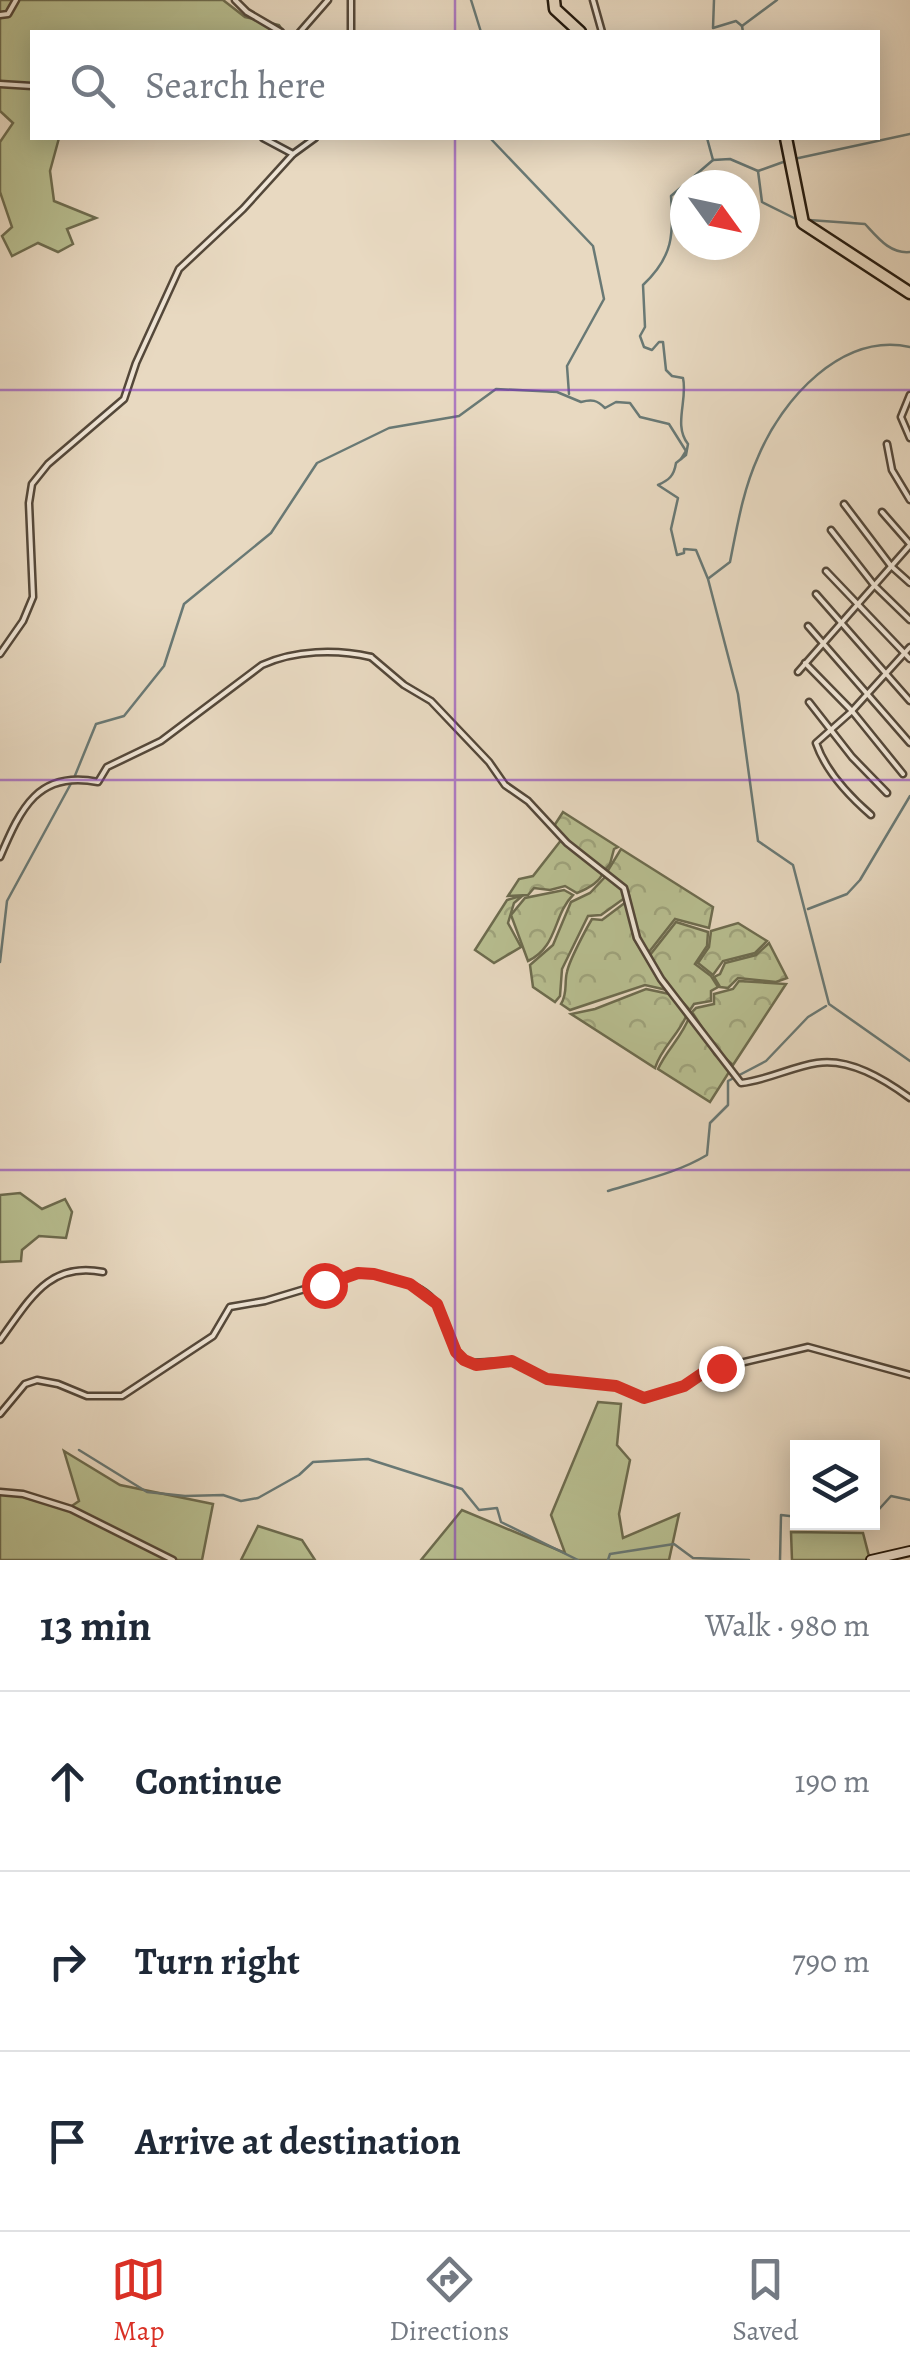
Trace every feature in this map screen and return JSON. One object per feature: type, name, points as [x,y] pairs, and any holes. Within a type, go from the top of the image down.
[{"type":"main road","points":[[555,4],[578,30]]},
{"type":"main road","points":[[786,140],[802,220],[910,293]]},
{"type":"main road","points":[[871,1560],[910,1551]]},
{"type":"street","points":[[0,15],[8,14],[16,0]]},
{"type":"street","points":[[236,0],[247,12],[278,30]]},
{"type":"street","points":[[302,30],[328,0]]},
{"type":"street","points":[[350,0],[351,30]]},
{"type":"street","points":[[544,0],[555,4]]},
{"type":"street","points":[[594,0],[602,30]]},
{"type":"street","points":[[0,84],[30,86]]},
{"type":"street","points":[[267,140],[293,154]]},
{"type":"street","points":[[0,654],[23,621],[33,597],[28,502],[32,484],[48,464],[124,398],[179,269],[243,209],[293,154],[313,140]]},
{"type":"street","points":[[910,395],[901,417],[910,438]]},
{"type":"street","points":[[888,444],[892,470],[910,500]]},
{"type":"street","points":[[844,504],[891,566],[910,583]]},
{"type":"street","points":[[798,672],[910,545],[882,512]]},
{"type":"street","points":[[831,530],[874,585],[910,620]]},
{"type":"street","points":[[826,571],[908,650],[910,659]]},
{"type":"street","points":[[816,594],[910,702]]},
{"type":"street","points":[[808,626],[910,742]]},
{"type":"street","points":[[871,815],[846,790],[816,744],[908,650]]},
{"type":"street","points":[[0,857],[15,821],[42,788],[74,778],[98,782],[107,767],[162,741],[262,665],[302,654],[346,652],[370,657],[436,706],[489,762],[505,785],[626,891],[636,938],[661,979],[741,1083],[765,1080],[813,1064],[839,1063],[862,1070],[910,1098]]},
{"type":"street","points":[[806,663],[852,711],[903,774]]},
{"type":"street","points":[[809,702],[852,757],[887,793]]},
{"type":"street","points":[[0,1340],[54,1275],[83,1269],[103,1272]]},
{"type":"street","points":[[0,1414],[25,1384],[37,1380],[88,1396],[122,1396],[213,1336],[230,1307],[266,1301],[358,1273],[410,1284],[432,1299],[456,1352],[470,1363],[512,1361],[547,1379],[616,1386],[641,1398],[684,1386],[706,1371],[808,1347],[910,1375]]},
{"type":"street","points":[[0,1492],[23,1494],[70,1509],[174,1560]]},
{"type":"green space","points":[[0,0],[223,0],[245,17],[279,25],[283,30],[30,30],[30,140],[58,140],[50,171],[54,201],[96,218],[67,229],[73,244],[58,252],[38,243],[12,256],[2,236],[12,227],[0,192],[0,142],[13,123],[0,111]]},
{"type":"green space","points":[[563,812],[618,847],[605,870],[569,843],[554,826]]},
{"type":"green space","points":[[562,839],[603,873],[599,880],[577,893],[565,886],[550,890],[534,888],[528,895],[508,896],[519,879],[533,876]]},
{"type":"green space","points":[[621,849],[713,907],[709,928],[675,919],[649,952],[637,938],[628,890],[607,872]]},
{"type":"green space","points":[[606,876],[626,897],[601,915],[588,916],[562,969],[560,996],[555,1002],[533,987],[530,965],[553,945],[571,902],[590,893]]},
{"type":"green space","points":[[564,890],[573,895],[545,948],[528,961],[511,915],[525,898]]},
{"type":"green space","points":[[521,897],[514,903],[508,923],[521,947],[494,963],[475,950],[507,900]]},
{"type":"green space","points":[[626,902],[634,939],[667,990],[645,985],[570,1010],[561,1004],[568,967],[582,937],[592,919],[602,920]]},
{"type":"green space","points":[[676,922],[708,932],[707,946],[695,964],[718,987],[711,991],[711,1001],[694,1004],[690,1010],[665,983],[650,955]]},
{"type":"green space","points":[[738,923],[767,941],[755,953],[723,961],[713,975],[698,963],[709,947],[711,931]]},
{"type":"green space","points":[[769,943],[787,978],[776,982],[738,978],[728,988],[720,987],[714,977],[725,963],[756,955]]},
{"type":"green space","points":[[739,981],[786,984],[733,1065],[718,1052],[692,1012],[714,1004],[714,994],[733,989]]},
{"type":"green space","points":[[646,989],[674,995],[688,1012],[655,1068],[571,1014]]},
{"type":"green space","points":[[690,1015],[715,1055],[731,1069],[710,1102],[658,1069]]},
{"type":"green space","points":[[20,1193],[42,1209],[65,1199],[72,1212],[66,1238],[39,1236],[22,1250],[21,1261],[0,1262],[0,1195]]},
{"type":"green space","points":[[598,1402],[621,1404],[617,1445],[630,1460],[619,1514],[623,1538],[679,1514],[669,1560],[421,1560],[462,1510],[565,1553],[551,1515]]},
{"type":"green space","points":[[64,1451],[120,1485],[213,1504],[202,1560],[0,1560],[0,1490],[66,1510],[79,1501]]},
{"type":"green space","points":[[258,1526],[302,1540],[315,1560],[241,1560]]},
{"type":"green space","points":[[791,1532],[863,1533],[870,1560],[792,1560]]},
{"type":"waterway","points":[[471,0],[480,30]]},
{"type":"waterway","points":[[714,0],[713,28],[736,21],[743,30]]},
{"type":"waterway","points":[[742,26],[777,0]]},
{"type":"waterway","points":[[794,159],[910,134]]},
{"type":"waterway","points":[[492,140],[593,246],[604,299],[567,366],[569,394]]},
{"type":"waterway","points":[[708,140],[713,160],[671,196],[672,222],[666,255],[643,285],[645,327],[640,336],[644,347],[652,350],[663,342],[666,370],[683,378],[684,386],[681,421],[688,444],[686,455],[676,463],[670,477],[658,485],[678,498],[671,529],[677,555],[684,553],[684,549],[696,550],[708,579],[738,694],[758,841],[793,865],[829,1004],[910,1061]]},
{"type":"waterway","points":[[713,160],[730,159],[758,171],[786,161]]},
{"type":"waterway","points":[[760,186],[762,202],[796,219]]},
{"type":"waterway","points":[[809,220],[865,224],[890,248],[910,252]]},
{"type":"waterway","points":[[709,578],[730,562],[753,470],[782,413],[799,393],[838,360],[861,350],[885,345],[910,347]]},
{"type":"waterway","points":[[0,962],[7,901],[74,778],[96,724],[124,716],[164,666],[184,604],[271,533],[317,463],[389,428],[459,416],[496,389],[557,392],[581,402],[594,401],[605,408],[616,402],[630,403],[640,417],[669,424],[686,451],[681,459]]},
{"type":"waterway","points":[[808,909],[847,894],[860,880],[910,796]]},
{"type":"waterway","points":[[608,1191],[672,1171],[707,1155],[710,1123],[728,1105],[728,1081],[766,1061],[808,1017],[826,1006]]},
{"type":"waterway","points":[[79,1450],[147,1492],[223,1495],[241,1501],[258,1498],[299,1475],[313,1462],[368,1459],[462,1489],[479,1510],[497,1508],[501,1522],[578,1560]]},
{"type":"waterway","points":[[880,1508],[891,1496],[910,1500]]},
{"type":"waterway","points":[[780,1560],[781,1515],[790,1516]]},
{"type":"waterway","points":[[608,1560],[610,1554],[674,1544],[693,1558],[749,1560]]},
{"type":"route","points":[[324,1285],[358,1273],[410,1284],[437,1304],[456,1352],[476,1365],[512,1361],[547,1379],[616,1386],[644,1398],[684,1386],[706,1371],[721,1368]]}]
